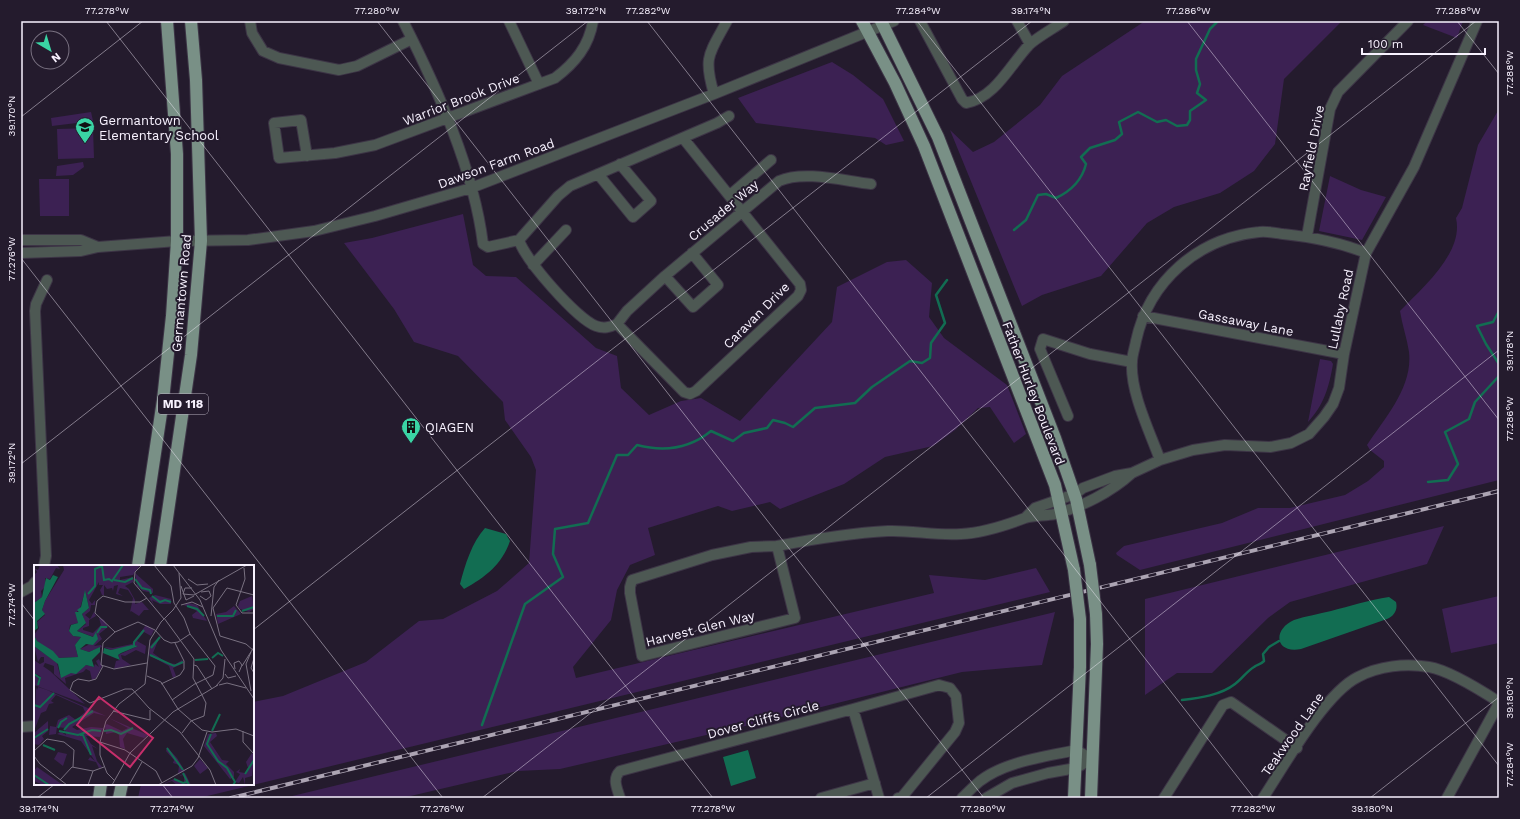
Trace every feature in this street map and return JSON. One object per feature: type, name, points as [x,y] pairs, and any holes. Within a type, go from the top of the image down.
[{"type":"main road","name":"Germantown Road","points":[[138,565],[163,400],[172,316],[177,241],[177,154],[167,21]]},
{"type":"main road","name":"Germantown Road","points":[[160,565],[191,355],[201,240],[196,80],[191,21]]},
{"type":"main road","name":"Father Hurley Boulevard","points":[[862,21],[895,83],[924,146],[1061,506],[1074,570],[1080,619],[1080,667],[1074,798]]},
{"type":"main road","name":"Father Hurley Boulevard","points":[[886,23],[938,138],[1055,438],[1076,500],[1090,565],[1096,614],[1097,644],[1091,798]]},
{"type":"main road","points":[[99,798],[102,785]]},
{"type":"street","points":[[250,21],[252,33],[263,51],[279,58],[339,70],[357,66],[412,39]]},
{"type":"street","points":[[403,21],[443,105],[471,188],[480,224],[483,244],[488,247],[519,240],[563,191],[570,186],[683,138],[729,116]]},
{"type":"street","points":[[509,21],[539,84]]},
{"type":"street","name":"Warrior Brook Drive","points":[[307,156],[301,120],[274,124],[279,158],[307,156],[335,153],[375,145],[555,78],[570,66],[581,52],[589,36],[593,21]]},
{"type":"street","points":[[714,94],[707,68],[708,61],[711,51],[727,21]]},
{"type":"street","points":[[920,21],[962,100],[966,103],[972,102],[991,90],[1030,44],[1064,21]]},
{"type":"street","points":[[1017,21],[1030,44]]},
{"type":"street","name":"Rayfield Drive","points":[[1307,236],[1330,109],[1338,92],[1408,21]]},
{"type":"street","name":"Lullaby Road","points":[[1076,500],[1119,485],[1132,473],[1160,460],[1193,450],[1225,445],[1270,447],[1291,443],[1309,434],[1324,417],[1333,404],[1339,388],[1344,354],[1366,253],[1414,166],[1477,21]]},
{"type":"street","name":"Dawson Farm Road","points":[[21,253],[81,251],[98,247],[177,241],[248,240],[314,231],[471,188],[714,94],[869,32],[886,23]]},
{"type":"street","name":"Caravan Drive","points":[[617,324],[684,392],[690,394],[696,391],[798,296],[801,290],[800,284],[741,212],[738,204],[683,138]]},
{"type":"street","points":[[730,195],[771,160]]},
{"type":"street","points":[[598,174],[633,217],[651,201],[620,164]]},
{"type":"street","name":"Crusader Way","points":[[617,324],[627,311],[665,276],[779,181],[796,176],[871,184]]},
{"type":"street","points":[[533,265],[566,230]]},
{"type":"street","points":[[1160,460],[1135,390],[1132,362],[1143,316],[1156,291],[1174,271],[1196,252],[1236,236],[1260,232],[1307,236],[1347,245],[1366,253]]},
{"type":"street","name":"Dawson Farm Road","points":[[21,240],[81,240],[98,247]]},
{"type":"street","points":[[519,240],[521,248],[546,281],[595,325],[608,328],[617,324]]},
{"type":"street","points":[[665,276],[693,307],[698,303],[718,285],[692,253]]},
{"type":"street","points":[[44,565],[46,556],[35,311],[36,304],[47,280]]},
{"type":"street","name":"Gassaway Lane","points":[[1143,316],[1344,354]]},
{"type":"street","points":[[1068,416],[1040,348],[1043,339],[1090,354],[1132,362]]},
{"type":"street","name":"Harvest Glen Way","points":[[777,546],[795,618],[642,656],[630,593],[632,580],[712,555],[751,548],[777,546],[832,536],[890,531],[962,534],[987,531],[1013,523],[1026,517],[1035,508],[1061,506],[1076,500]]},
{"type":"street","points":[[21,592],[34,583]]},
{"type":"street","name":"Teakwood Lane","points":[[1263,798],[1324,708],[1356,677],[1399,665],[1429,667],[1443,671],[1499,702]]},
{"type":"street","points":[[879,798],[853,709],[940,685],[950,688],[956,696],[959,723],[955,732],[902,797],[898,798]]},
{"type":"street","points":[[1164,798],[1223,705],[1231,702],[1297,748]]},
{"type":"street","points":[[1447,798],[1499,702]]},
{"type":"street","name":"Dover Cliffs Circle","points":[[620,798],[615,781],[616,775],[620,770],[853,709]]},
{"type":"street","points":[[21,727],[34,726]]},
{"type":"street","points":[[962,798],[980,781],[996,771],[1014,765],[1076,750],[1092,759]]},
{"type":"street","points":[[986,798],[997,790],[1016,781],[1076,768],[1092,759]]},
{"type":"street","points":[[821,798],[875,783]]},
{"type":"shaded area","points":[[1145,21],[1342,21],[1284,79],[1275,144],[1254,171],[1220,193],[1174,207],[1147,223],[1101,276],[1042,295],[1022,306],[950,130],[973,152],[994,142],[1040,105],[1062,76]]},
{"type":"shaded area","points":[[1427,21],[1463,21],[1457,38],[1423,25]]},
{"type":"shaded area","points":[[832,62],[853,75],[883,99],[904,141],[886,145],[875,138],[756,123],[738,98]]},
{"type":"shaded area","points":[[1499,109],[1499,480],[1140,570],[1117,555],[1116,553],[1124,546],[1222,523],[1258,508],[1290,508],[1345,495],[1368,481],[1384,467],[1384,461],[1370,450],[1367,445],[1396,402],[1407,378],[1409,352],[1400,311],[1429,281],[1448,257],[1454,244],[1457,231],[1456,218],[1462,208],[1478,145]]},
{"type":"shaded area","points":[[91,112],[93,121],[52,126],[51,118]]},
{"type":"shaded area","points":[[93,128],[94,158],[58,159],[57,129]]},
{"type":"shaded area","points":[[83,162],[84,167],[73,175],[56,176],[57,166]]},
{"type":"shaded area","points":[[1330,176],[1361,190],[1386,197],[1362,240],[1319,231]]},
{"type":"shaded area","points":[[39,179],[69,179],[69,216],[40,216]]},
{"type":"shaded area","points":[[463,214],[473,265],[486,276],[516,277],[596,348],[617,356],[621,388],[649,415],[681,401],[701,398],[740,421],[832,322],[837,287],[887,262],[906,260],[932,283],[929,317],[944,338],[1007,385],[1026,434],[1014,443],[990,407],[978,408],[955,430],[933,446],[885,457],[844,484],[780,509],[770,502],[732,511],[718,506],[648,528],[655,555],[630,565],[617,590],[611,620],[573,667],[576,678],[934,593],[929,575],[985,580],[1036,568],[1050,592],[254,785],[254,702],[283,696],[366,662],[419,621],[443,619],[497,591],[529,563],[536,470],[531,457],[505,420],[503,402],[458,356],[414,342],[394,309],[344,243],[372,238]]},
{"type":"shaded area","points":[[1320,359],[1331,361],[1333,364],[1328,388],[1322,402],[1314,416],[1308,422]]},
{"type":"shaded area","points":[[1444,526],[1427,564],[1290,602],[1268,618],[1212,673],[1177,673],[1145,695],[1145,599]]},
{"type":"shaded area","points":[[485,528],[506,534],[510,541],[503,557],[498,563],[486,575],[464,589],[460,584],[467,562],[476,540]]},
{"type":"shaded area","points":[[1499,596],[1499,643],[1451,653],[1442,609]]},
{"type":"shaded area","points":[[1389,597],[1396,602],[1396,610],[1392,616],[1387,619],[1301,649],[1292,650],[1281,644],[1280,634],[1282,629],[1294,620],[1367,601]]},
{"type":"shaded area","points":[[1055,612],[1042,665],[962,672],[745,726],[560,769],[518,771],[402,798],[284,798]]},
{"type":"shaded area","points":[[748,750],[756,778],[731,786],[723,757]]},
{"type":"shaded area","points":[[141,785],[253,785],[199,798],[138,798]]},
{"type":"waterway","points":[[1014,230],[1026,220],[1038,195],[1046,194],[1056,198],[1066,192],[1079,180],[1086,164],[1081,157],[1090,148],[1115,140],[1122,134],[1119,122],[1138,112],[1157,122],[1166,120],[1177,126],[1187,125],[1190,120],[1190,111],[1206,100],[1197,93],[1200,84],[1196,70],[1196,59],[1210,29],[1218,21]]},
{"type":"waterway","points":[[482,725],[525,604],[563,577],[553,554],[555,529],[588,523],[617,455],[628,455],[637,445],[657,448],[685,445],[694,442],[711,431],[733,441],[744,433],[767,428],[773,420],[793,427],[815,408],[855,403],[872,387],[910,361],[922,363],[930,358],[931,343],[945,323],[936,295],[947,280]]},
{"type":"waterway","points":[[1499,311],[1493,322],[1477,326],[1486,344],[1499,364]]},
{"type":"waterway","points":[[1428,482],[1448,480],[1458,464],[1445,432],[1469,419],[1475,402],[1499,376]]},
{"type":"waterway","points":[[1182,700],[1210,695],[1229,688],[1238,682],[1251,669],[1264,661],[1263,654],[1269,647],[1279,641]]},
{"type":"railway","points":[[231,798],[1499,491]]},
{"type":"place","name":"Germantown Elementary School","points":[[85,144]]},
{"type":"place","name":"QIAGEN","points":[[411,444]]}]
